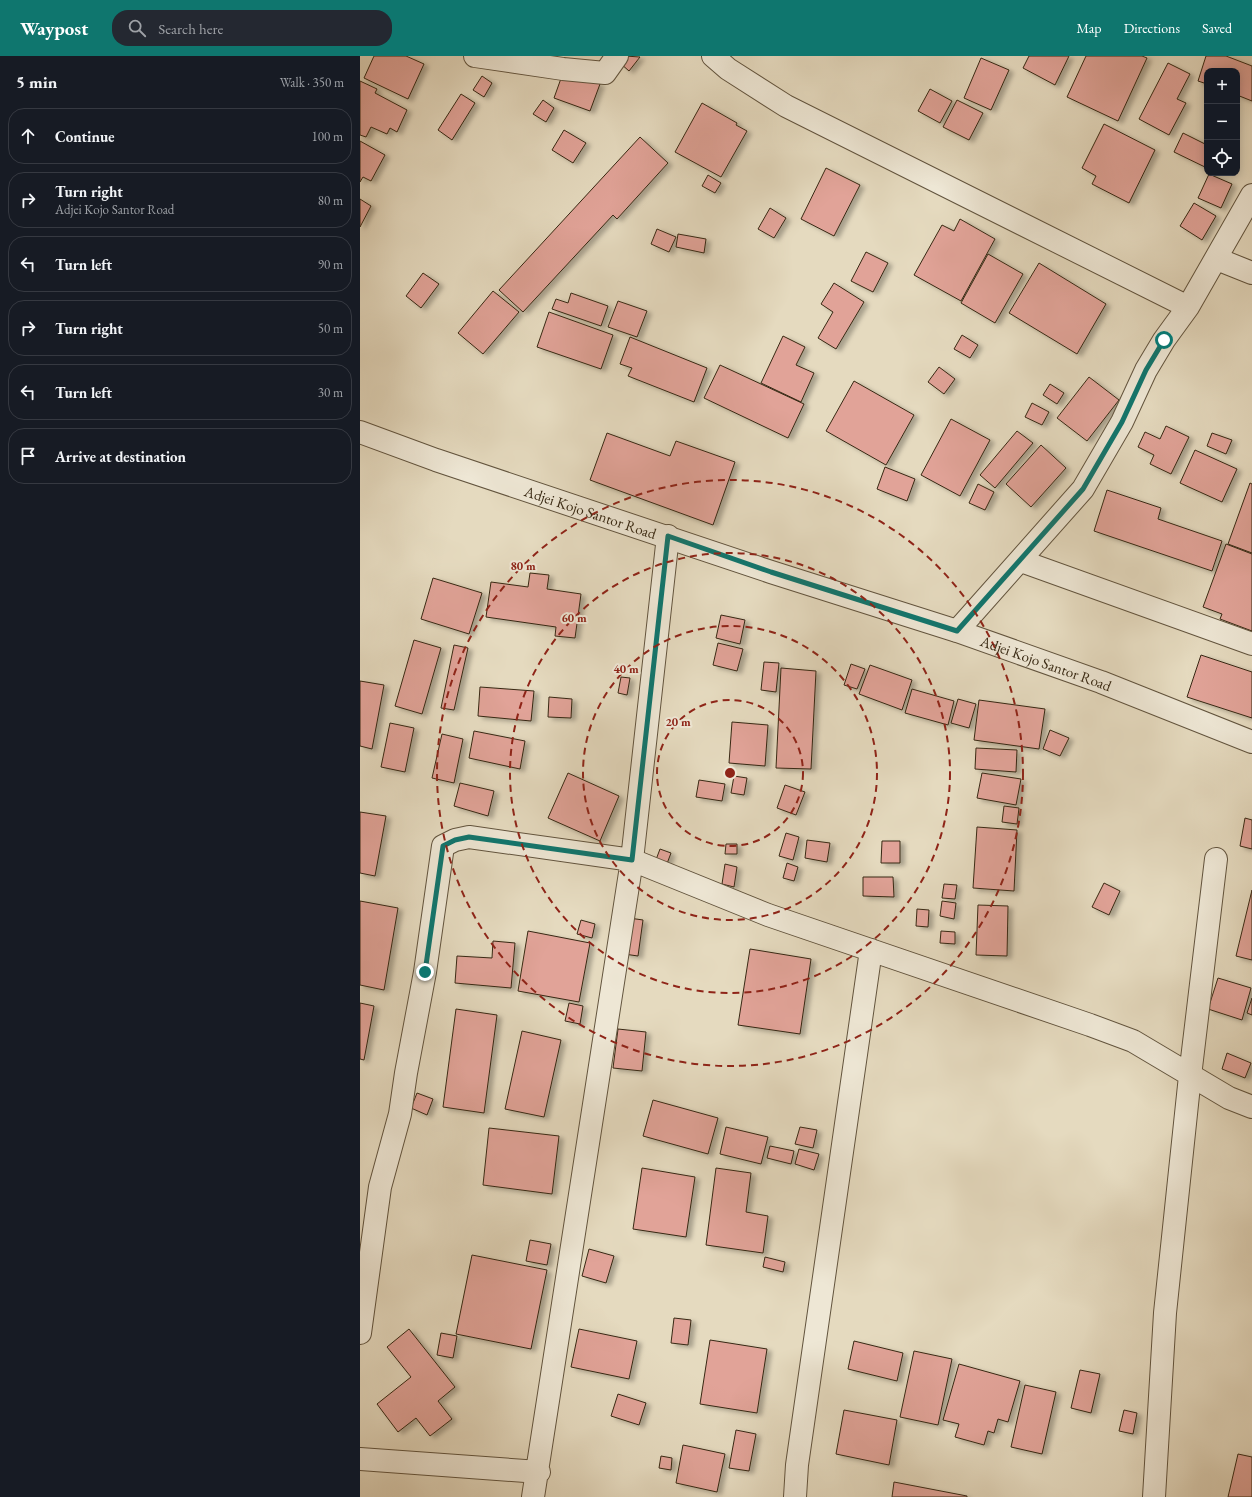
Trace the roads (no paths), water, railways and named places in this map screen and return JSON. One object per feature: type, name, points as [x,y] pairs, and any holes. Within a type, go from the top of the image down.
[{"type":"street","points":[[475,56],[563,69],[604,73],[617,56]]},
{"type":"street","points":[[713,56],[728,69],[786,106],[1188,307]]},
{"type":"street","points":[[957,631],[1021,561],[1056,518],[1083,489],[1122,422],[1146,370],[1164,340],[1188,307],[1217,259],[1252,195]]},
{"type":"street","points":[[1217,259],[1252,273]]},
{"type":"street","name":"Adjei Kojo Santor Road","points":[[360,432],[436,460],[668,536],[771,572],[957,631],[1101,682],[1252,742]]},
{"type":"street","points":[[533,1497],[632,860],[668,536]]},
{"type":"street","points":[[1021,561],[1252,644]]},
{"type":"street","points":[[360,1333],[380,1187],[400,1114],[425,972],[443,846],[455,840],[469,837],[632,860],[768,915],[1126,1039],[1229,1098],[1252,1107]]},
{"type":"street","points":[[1154,1497],[1165,1313],[1190,1076],[1216,859]]},
{"type":"street","points":[[795,1497],[798,1465],[872,950]]},
{"type":"street","points":[[360,1459],[538,1472]]}]
